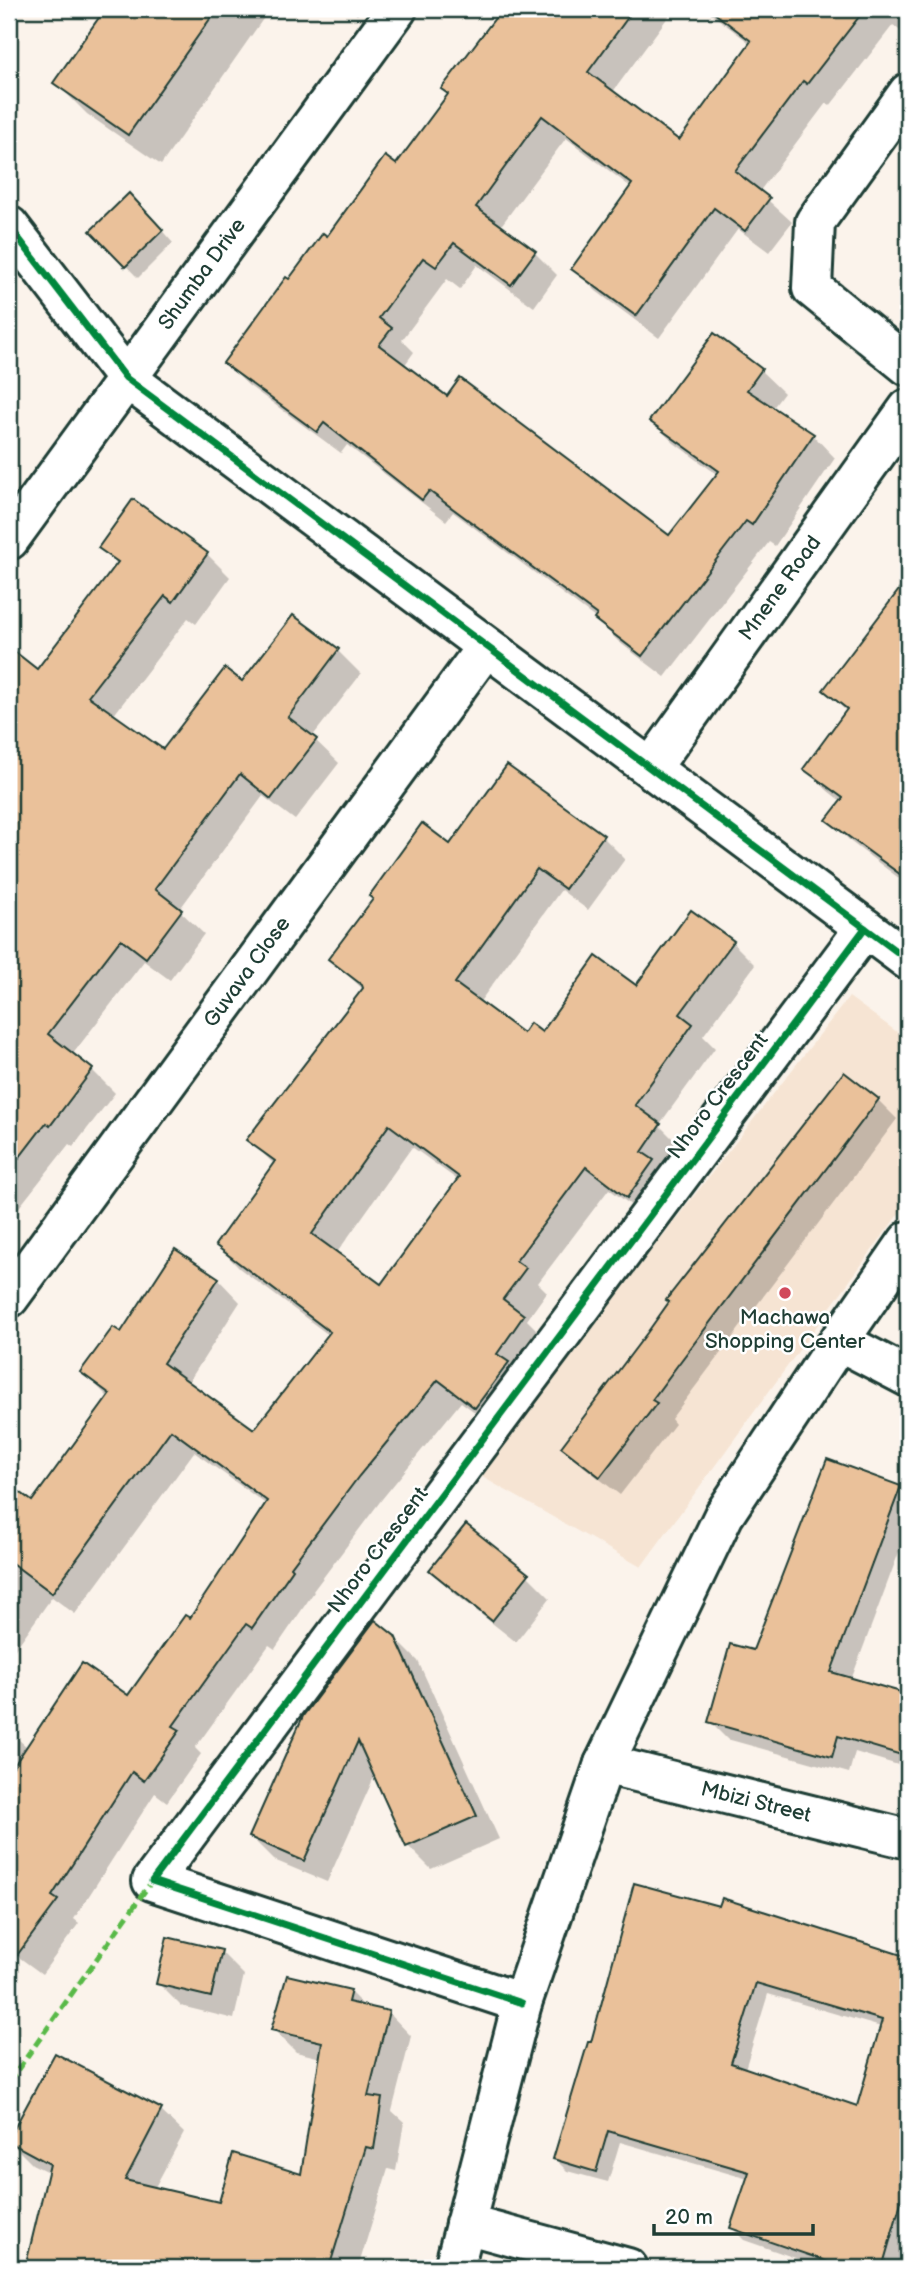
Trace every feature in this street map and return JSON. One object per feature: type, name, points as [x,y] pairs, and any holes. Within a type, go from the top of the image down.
[{"type":"street","name":"Shumba Drive","points":[[9,540],[397,9]]},
{"type":"street","points":[[908,93],[815,222],[812,288],[908,366]]},
{"type":"street","points":[[9,226],[125,378],[908,960]]},
{"type":"street","name":"Mnene Road","points":[[651,768],[908,409]]},
{"type":"street","name":"Guvava Close","points":[[9,1298],[485,647]]},
{"type":"street","name":"Nhoro Crescent","points":[[522,2003],[152,1881],[865,928]]},
{"type":"street","points":[[454,2268],[522,2003],[604,1764],[724,1515],[908,1241]]},
{"type":"street","points":[[839,1341],[908,1377]]},
{"type":"street","name":"Mbizi Street","points":[[604,1764],[908,1839]]},
{"type":"street","points":[[465,2224],[628,2268]]},
{"type":"shaded area","points":[[849,997],[908,1040],[908,1201],[641,1567],[477,1474]]},
{"type":"building","points":[[105,9],[217,9],[128,135],[53,83]]},
{"type":"building","points":[[502,9],[634,9],[588,72],[679,140],[751,41],[709,9],[865,9],[807,84],[803,81],[735,171],[770,198],[745,231],[714,208],[636,316],[571,269],[632,184],[542,116],[476,207],[536,251],[511,285],[454,243],[436,267],[423,258],[379,318],[392,328],[379,345],[447,396],[460,378],[669,535],[719,471],[649,421],[714,333],[762,369],[747,390],[814,434],[752,525],[746,521],[642,656],[594,619],[597,615],[429,491],[422,500],[324,423],[317,432],[223,363],[286,277],[289,279],[323,233],[327,236],[385,156],[396,164],[448,94],[441,89]]},
{"type":"building","points":[[129,193],[163,230],[125,267],[90,231]]},
{"type":"building","points":[[133,499],[208,553],[173,602],[165,596],[88,696],[163,749],[225,668],[242,681],[293,615],[339,649],[288,717],[317,739],[271,799],[240,774],[155,889],[182,910],[146,958],[121,939],[48,1034],[93,1069],[50,1126],[46,1123],[9,1171],[9,647],[37,669],[118,562],[98,548]]},
{"type":"building","points":[[908,578],[908,880],[826,820],[843,798],[803,769],[847,709],[823,690]]},
{"type":"building","points":[[507,765],[604,835],[565,889],[537,869],[455,983],[523,1033],[530,1023],[542,1032],[596,956],[636,985],[691,910],[734,941],[680,1014],[693,1024],[635,1105],[661,1124],[642,1152],[654,1160],[627,1198],[586,1167],[516,1261],[526,1268],[503,1299],[524,1315],[497,1354],[509,1362],[475,1408],[438,1380],[359,1476],[291,1567],[293,1569],[252,1628],[246,1624],[173,1726],[180,1730],[144,1781],[132,1772],[52,1896],[58,1900],[9,1966],[9,1773],[82,1663],[128,1695],[185,1615],[190,1618],[267,1501],[171,1430],[52,1593],[9,1561],[9,1484],[32,1501],[110,1394],[80,1372],[113,1327],[121,1332],[175,1249],[219,1278],[163,1363],[254,1429],[330,1332],[215,1245],[275,1161],[246,1140],[363,988],[328,959],[373,899],[369,896],[422,823],[450,844]],"holes":[[[389,1125],[459,1177],[381,1284],[312,1234]]]},
{"type":"building","points":[[844,1072],[879,1099],[677,1366],[652,1400],[657,1403],[600,1477],[561,1447],[647,1333],[669,1302],[666,1300]]},
{"type":"building","points":[[827,1459],[901,1486],[831,1672],[908,1694],[908,1757],[838,1736],[832,1757],[708,1722],[730,1644],[753,1650]]},
{"type":"building","points":[[466,1524],[529,1574],[492,1621],[429,1570]]},
{"type":"building","points":[[375,1620],[395,1636],[477,1816],[406,1847],[358,1741],[304,1861],[249,1837],[303,1716]]},
{"type":"building","points":[[634,1883],[719,1906],[722,1898],[908,1957],[908,2178],[882,2268],[846,2268],[730,2228],[749,2172],[608,2131],[596,2172],[553,2159],[588,2042],[591,2042]],"holes":[[[756,1983],[882,2020],[857,2106],[731,2063]]]},
{"type":"building","points":[[167,1937],[222,1950],[211,1997],[156,1984]]},
{"type":"building","points":[[287,1975],[351,1990],[348,2002],[389,2011],[368,2096],[382,2098],[374,2149],[366,2147],[329,2268],[25,2268],[50,2164],[9,2142],[9,2138],[55,2053],[162,2109],[125,2180],[219,2202],[233,2153],[301,2174],[322,2042],[271,2030]]},
{"type":"marked path","points":[[9,2082],[152,1881]]},
{"type":"cycle path","points":[[9,226],[126,378],[908,960]]},
{"type":"cycle path","points":[[522,2003],[152,1881],[865,928]]},
{"type":"place","name":"Machawa Shopping Center","points":[[785,1293]]}]
